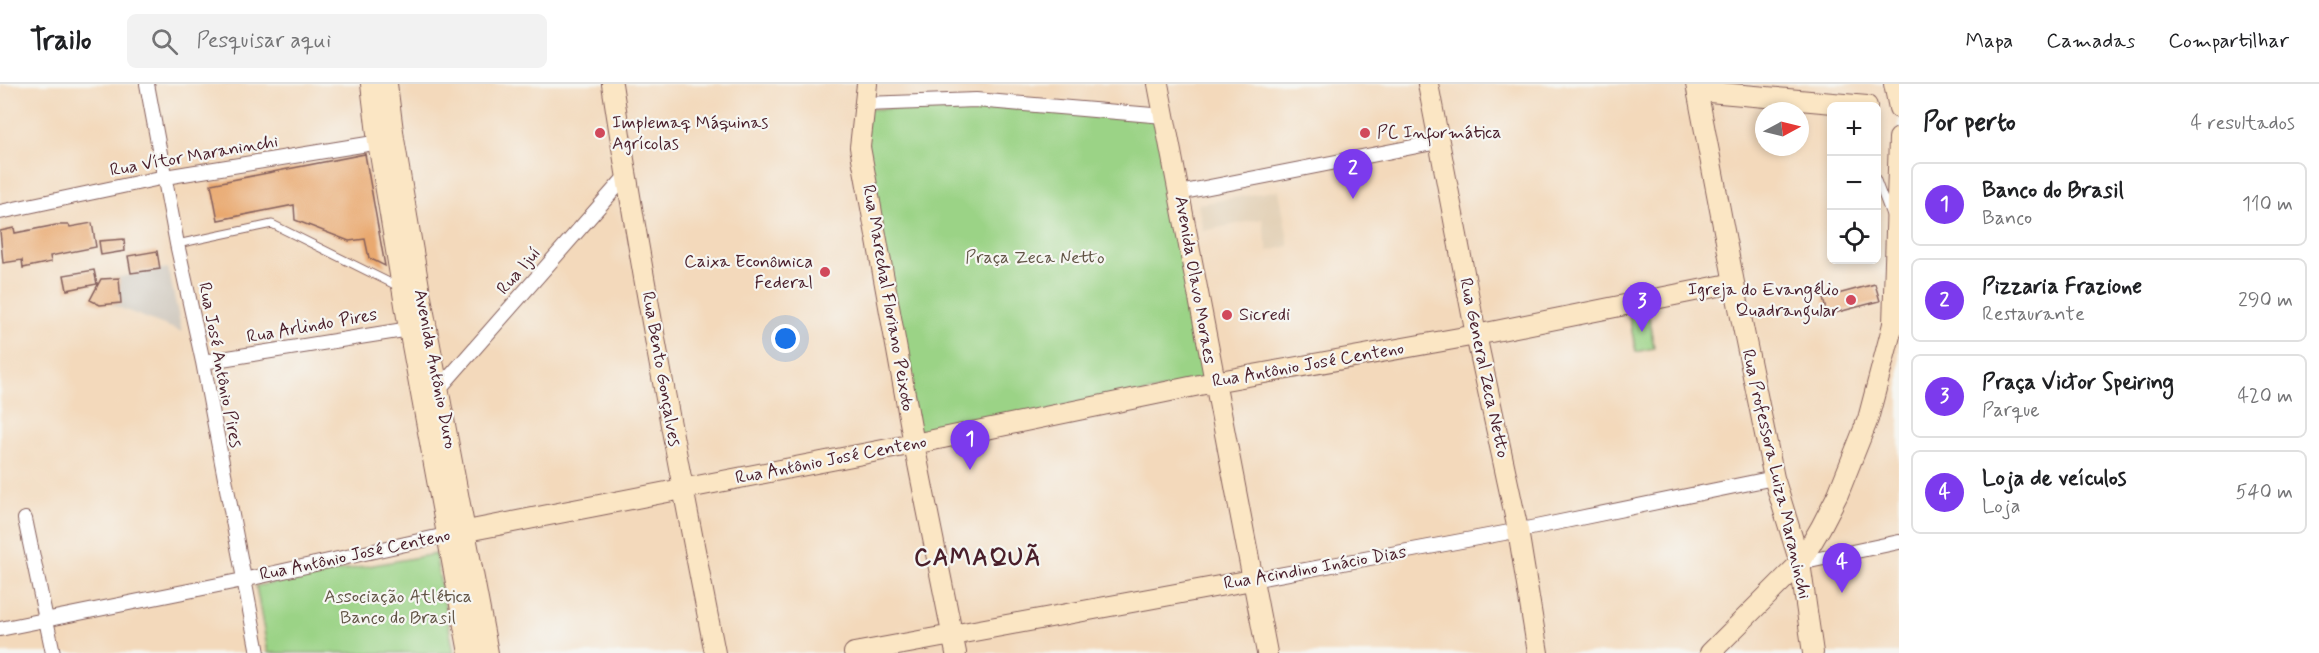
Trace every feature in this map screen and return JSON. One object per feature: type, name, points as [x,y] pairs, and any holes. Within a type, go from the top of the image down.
[{"type":"street","name":"Rua José Antônio Pires","points":[[147,84],[258,653]]},
{"type":"street","name":"Avenida Antônio Duro","points":[[371,84],[386,141],[455,533],[488,653]]},
{"type":"street","name":"Avenida Antônio Duro","points":[[386,141],[387,84]]},
{"type":"street","name":"Rua Bento Gonçalves","points":[[612,84],[626,176],[715,653]]},
{"type":"street","name":"Rua Marechal Floriano Peixoto","points":[[867,84],[860,147],[914,444],[955,644]]},
{"type":"street","name":"Avenida Olavo Moraes","points":[[1158,84],[1267,653]]},
{"type":"street","name":"Rua General Zeca Netto","points":[[1428,84],[1476,335],[1518,530],[1538,653]]},
{"type":"street","points":[[1881,108],[1899,109],[1894,84]]},
{"type":"street","points":[[1697,87],[1827,103]]},
{"type":"street","name":"Rua Professora Luiza Maraninchi","points":[[1697,87],[1774,478],[1800,563],[1813,653]]},
{"type":"street","points":[[865,104],[976,100],[1164,116]]},
{"type":"street","points":[[1710,653],[1800,563],[1838,494],[1868,419],[1897,309],[1899,138]]},
{"type":"street","name":"Rua Vítor Maraninchi","points":[[0,212],[165,177],[386,141]]},
{"type":"street","points":[[1179,193],[1438,142]]},
{"type":"street","name":"Rua Ijuí","points":[[439,389],[626,176]]},
{"type":"street","name":"Rua Antônio José Centeno","points":[[0,629],[243,580],[455,533],[683,490],[1214,382],[1476,335],[1734,283]]},
{"type":"street","name":"Avenida Antônio Duro","points":[[418,327],[439,389],[469,653]]},
{"type":"street","name":"Rua Arlindo Pires","points":[[203,363],[418,327]]},
{"type":"street","name":"Rua Acindino Inácio Dias","points":[[854,653],[955,644],[1252,580],[1518,530],[1774,478]]},
{"type":"street","points":[[25,519],[53,653]]},
{"type":"street","points":[[1800,563],[1899,542]]},
{"type":"lane","points":[[1881,191],[1898,237]]},
{"type":"lane","points":[[177,244],[272,224],[411,288]]},
{"type":"shaded area","points":[[1279,190],[1289,246],[1268,251],[1262,219],[1203,231],[1198,204]]},
{"type":"shaded area","points":[[168,268],[182,332],[110,304],[109,279]]},
{"type":"green space","name":"Praça Zeca Netto","points":[[978,106],[1156,115],[1211,380],[919,438],[865,145],[868,109]]},
{"type":"green space","points":[[1648,313],[1654,348],[1636,352],[1629,316]]},
{"type":"green space","name":"Associação Atlética Banco do Brasil","points":[[435,554],[454,653],[268,653],[256,586]]},
{"type":"building","points":[[365,154],[385,266],[369,258],[365,239],[349,241],[295,220],[294,205],[218,220],[211,184]]},
{"type":"building","points":[[92,223],[96,247],[50,256],[51,262],[23,268],[22,260],[3,263],[0,231],[14,228],[15,233],[56,225],[69,225],[70,227]]},
{"type":"building","points":[[124,239],[125,251],[101,255],[99,241]]},
{"type":"building","points":[[157,251],[160,269],[131,273],[128,256]]},
{"type":"building","points":[[94,270],[97,284],[67,290],[64,275]]},
{"type":"building","points":[[119,278],[121,303],[100,305],[90,300],[101,279]]},
{"type":"building","name":"Igreja do Evangélio Quadrangular","points":[[1875,284],[1880,301],[1827,315],[1823,298]]},
{"type":"place","name":"Implemaq Máquinas Agrícolas","points":[[600,133]]},
{"type":"place","name":"PC Informática","points":[[1365,133]]},
{"type":"place","name":"Pizzaria Frazione","points":[[1353,199]]},
{"type":"place","name":"Caixa Econômica Federal","points":[[825,272]]},
{"type":"place","name":"Igreja do Evangélio Quadrangular","points":[[1851,300]]},
{"type":"place","name":"Sicredi","points":[[1227,315]]},
{"type":"place","name":"Praça Victor Speiring","points":[[1642,332]]},
{"type":"place","name":"Banco do Brasil","points":[[970,470]]},
{"type":"place","name":"Loja de veículos","points":[[1842,593]]},
{"type":"district","name":"CAMAQUÃ","points":[[978,558]]}]
